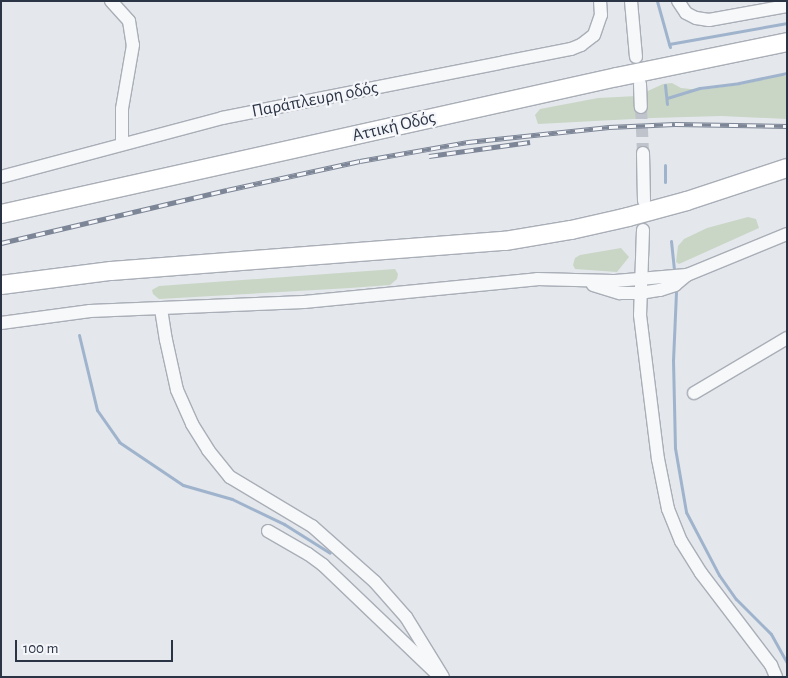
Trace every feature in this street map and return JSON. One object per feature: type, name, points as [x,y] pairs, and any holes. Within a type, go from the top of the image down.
[{"type":"highway","name":"Αττική Οδός","points":[[1,214],[616,77],[787,42]]},
{"type":"highway","points":[[1,285],[111,271],[505,241],[571,230],[628,217],[687,201],[787,168]]},
{"type":"street","points":[[111,1],[129,20],[133,45],[122,109],[122,144]]},
{"type":"street","name":"Παράπλευρη οδός","points":[[1,177],[222,118],[562,51],[581,45],[594,35],[601,15],[600,1]]},
{"type":"street","points":[[631,1],[636,57]]},
{"type":"street","points":[[678,1],[686,13],[696,18],[708,20],[787,6]]},
{"type":"street","points":[[640,84],[641,107]]},
{"type":"street","points":[[644,154],[644,201]]},
{"type":"street","points":[[643,230],[640,293],[643,346],[658,459],[668,509],[681,541],[701,573],[771,665],[776,677]]},
{"type":"street","points":[[584,281],[620,293],[660,290],[675,285],[687,276],[787,234]]},
{"type":"street","points":[[1,323],[90,311],[304,302],[537,279],[584,281],[687,276]]},
{"type":"street","points":[[162,309],[166,340],[178,390],[192,424],[208,450],[230,477],[247,489],[312,526],[375,582],[406,617],[442,677]]},
{"type":"street","points":[[694,393],[787,338]]},
{"type":"street","points":[[268,531],[308,554],[322,565],[442,677]]},
{"type":"green space","points":[[787,76],[787,119],[721,116],[538,124],[535,115],[540,109],[598,98],[637,96],[663,84],[672,83],[681,88],[700,90],[739,85]]},
{"type":"green space","points":[[748,217],[756,219],[759,228],[679,264],[676,262],[678,246],[684,239],[707,228]]},
{"type":"green space","points":[[621,248],[629,257],[617,272],[575,269],[573,265],[575,258],[580,255]]},
{"type":"green space","points":[[395,269],[398,274],[397,279],[390,285],[159,299],[153,294],[152,290],[159,286]]},
{"type":"waterway","points":[[657,1],[669,44]]},
{"type":"waterway","points":[[670,47],[669,44],[787,23]]},
{"type":"waterway","points":[[667,98],[700,88],[739,83],[787,73]]},
{"type":"waterway","points":[[665,85],[667,104]]},
{"type":"waterway","points":[[665,165],[665,182]]},
{"type":"waterway","points":[[671,241],[674,271]]},
{"type":"waterway","points":[[676,292],[673,360],[675,448],[686,512],[719,575],[736,599],[771,634],[787,663]]},
{"type":"waterway","points":[[79,335],[97,410],[119,442],[183,485],[232,499],[284,524],[330,553]]},
{"type":"tunnel","points":[[641,107],[643,153]]},
{"type":"railway","points":[[1,243],[360,161],[468,142],[609,127],[675,124],[787,126]]},
{"type":"railway","points":[[429,156],[530,142]]}]
